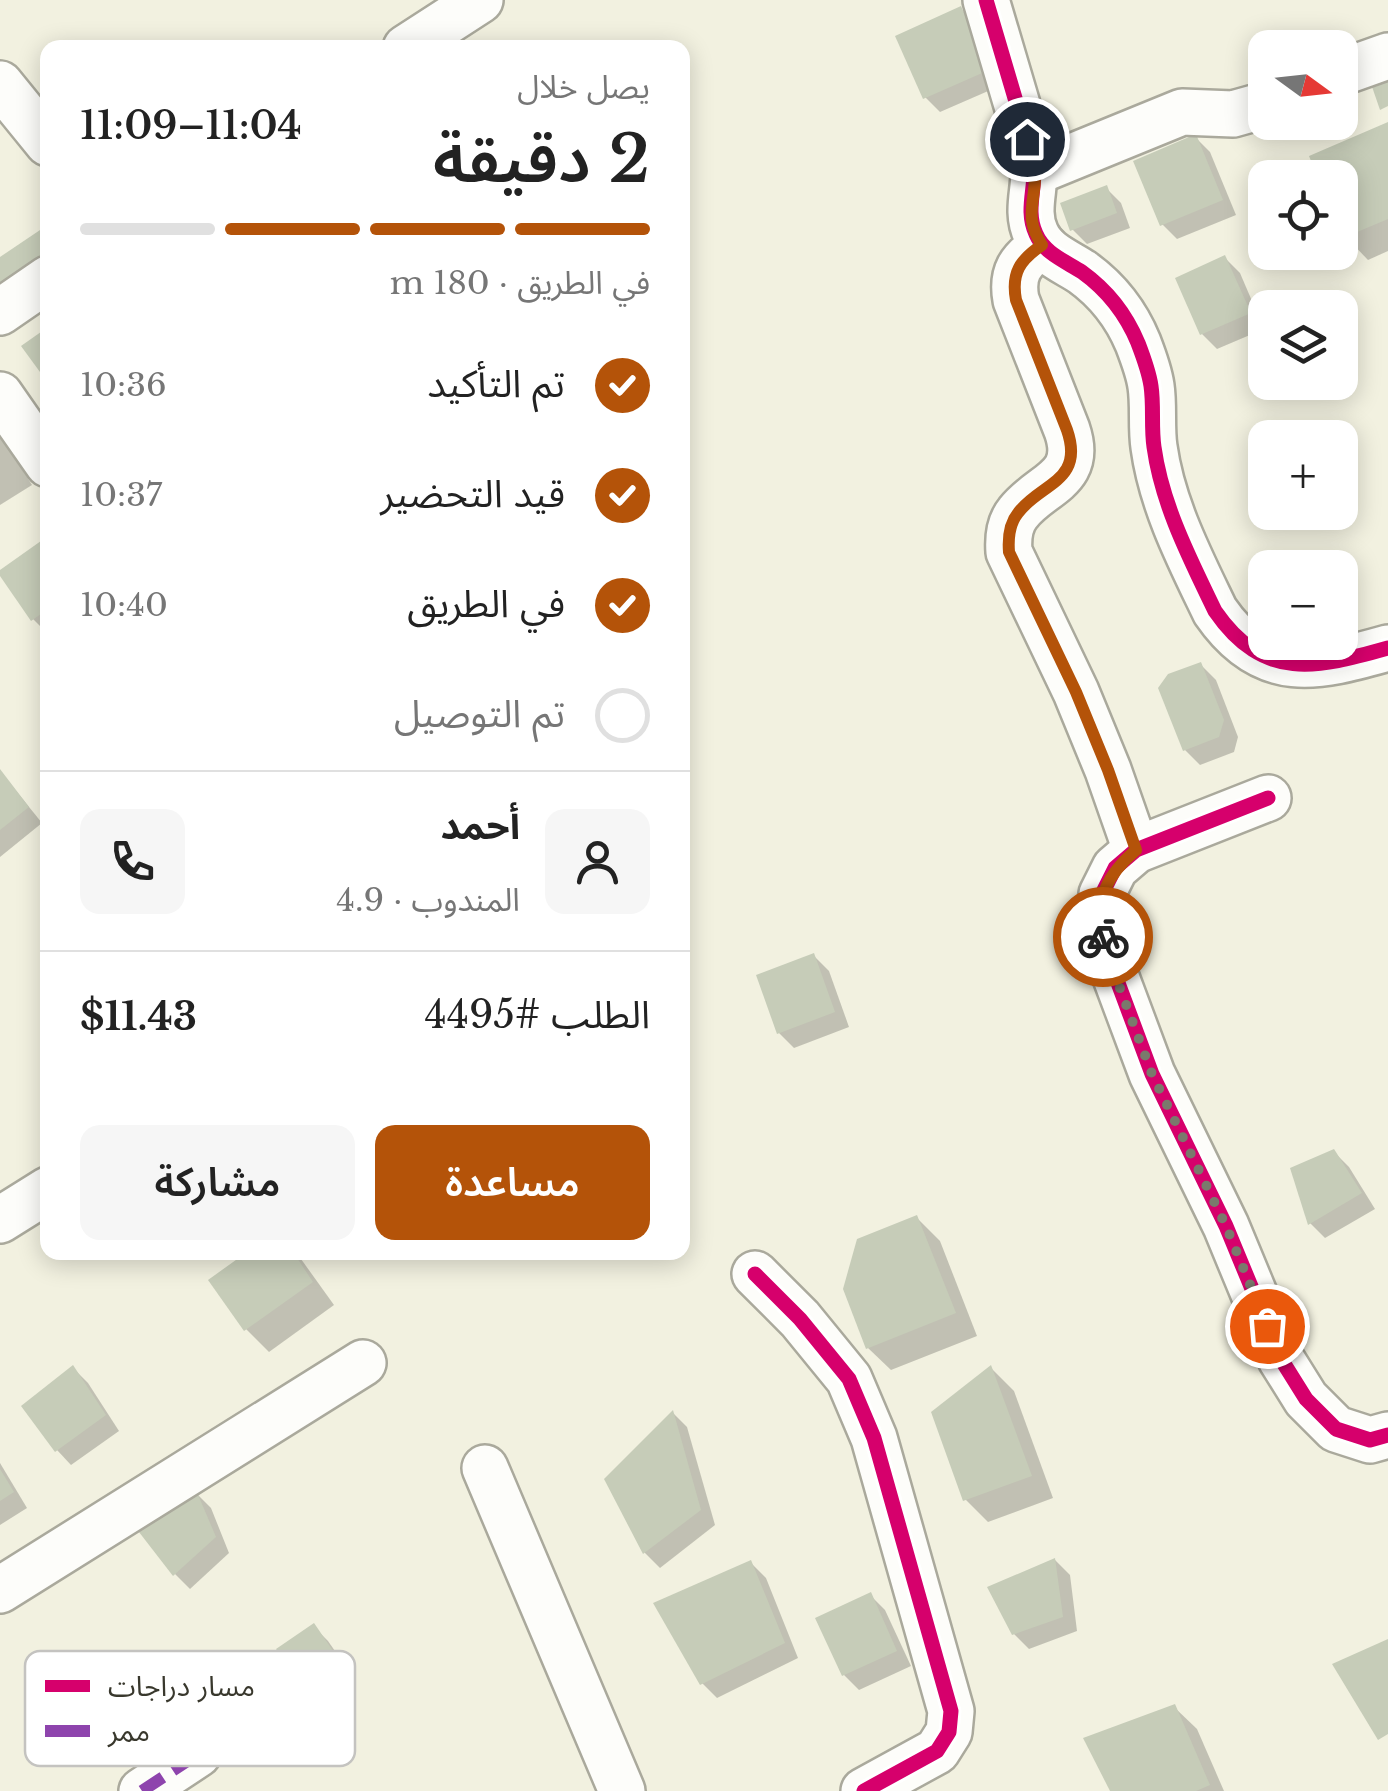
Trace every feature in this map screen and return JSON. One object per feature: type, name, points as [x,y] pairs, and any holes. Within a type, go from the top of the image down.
[{"type":"street","points":[[418,40],[480,0]]},
{"type":"street","points":[[986,0],[1035,172],[1030,210],[1036,236],[1042,245],[1102,288],[1123,312],[1138,343],[1151,386],[1154,447],[1166,500],[1215,611],[1225,626],[1253,649],[1290,664],[1335,663],[1388,648]]},
{"type":"street","points":[[1358,67],[1388,56]]},
{"type":"street","points":[[0,84],[40,133]]},
{"type":"street","points":[[1035,172],[1182,112],[1233,114],[1248,110]]},
{"type":"street","points":[[1042,245],[1020,265],[1014,289],[1071,449],[1066,470],[1058,480],[1018,512],[1011,526],[1009,552],[1076,692],[1136,850]]},
{"type":"street","points":[[0,312],[40,284]]},
{"type":"street","points":[[0,395],[40,452]]},
{"type":"street","points":[[1268,798],[1136,850],[1115,868],[1102,894],[1099,918],[1105,948],[1152,1074],[1226,1226],[1281,1360],[1306,1399],[1336,1428],[1370,1440],[1388,1435]]},
{"type":"street","points":[[0,1220],[40,1195]]},
{"type":"street","points":[[755,1274],[849,1379],[874,1438],[951,1712],[949,1732],[937,1751],[864,1791]]},
{"type":"street","points":[[0,1590],[364,1363]]},
{"type":"street","points":[[485,1468],[622,1791]]},
{"type":"street","points":[[142,1791],[180,1766]]},
{"type":"building","points":[[961,6],[989,70],[923,99],[895,36]]},
{"type":"building","points":[[1388,65],[1388,106],[1380,110],[1367,72]]},
{"type":"building","points":[[1388,122],[1388,219],[1358,232],[1358,160],[1311,160],[1309,156],[1346,140],[1358,140],[1358,135]]},
{"type":"building","points":[[1196,134],[1223,200],[1160,226],[1133,161]]},
{"type":"building","points":[[1107,185],[1117,213],[1070,231],[1060,203]]},
{"type":"building","points":[[40,230],[40,264],[0,291],[0,257]]},
{"type":"building","points":[[1225,255],[1248,314],[1200,335],[1175,278]]},
{"type":"building","points":[[40,333],[40,372],[21,346]]},
{"type":"building","points":[[40,542],[40,615],[31,621],[0,576],[0,570]]},
{"type":"building","points":[[1201,662],[1224,720],[1219,737],[1183,751],[1158,688],[1168,674]]},
{"type":"building","points":[[0,769],[29,807],[0,830]]},
{"type":"building","points":[[814,953],[835,1012],[777,1034],[756,975]]},
{"type":"building","points":[[1334,1149],[1362,1193],[1308,1225],[1290,1168]]},
{"type":"building","points":[[917,1215],[956,1313],[866,1349],[843,1289],[857,1239]]},
{"type":"building","points":[[236,1260],[298,1260],[313,1282],[244,1331],[208,1280]]},
{"type":"building","points":[[73,1365],[106,1415],[55,1452],[21,1406]]},
{"type":"building","points":[[991,1365],[1032,1476],[963,1501],[931,1412]]},
{"type":"building","points":[[673,1410],[701,1510],[643,1554],[604,1479]]},
{"type":"building","points":[[0,1469],[14,1492],[0,1501]]},
{"type":"building","points":[[196,1490],[216,1537],[173,1576],[132,1523]]},
{"type":"building","points":[[1055,1558],[1063,1617],[1012,1635],[987,1587]]},
{"type":"building","points":[[751,1560],[785,1643],[700,1685],[653,1603]]},
{"type":"building","points":[[871,1592],[897,1651],[842,1676],[815,1618]]},
{"type":"building","points":[[314,1623],[333,1651],[277,1651]]},
{"type":"building","points":[[1388,1639],[1388,1734],[1378,1740],[1332,1664]]},
{"type":"building","points":[[1175,1704],[1210,1785],[1196,1791],[1110,1791],[1083,1738]]},
{"type":"marked path","points":[[142,1791],[180,1766]]},
{"type":"cycle path","points":[[986,0],[1033,159],[1031,215],[1036,234],[1050,251],[1100,287],[1133,332],[1150,381],[1154,447],[1163,490],[1215,611],[1253,650],[1293,664],[1338,661],[1388,648]]},
{"type":"cycle path","points":[[1268,798],[1136,850],[1115,868],[1102,894],[1099,918],[1105,948],[1152,1074],[1226,1226],[1281,1359],[1306,1399],[1336,1429],[1370,1440],[1388,1435]]},
{"type":"cycle path","points":[[755,1274],[800,1319],[849,1379],[874,1438],[951,1711],[949,1732],[937,1751],[864,1791]]},
{"type":"way so far","points":[[1103,937],[1152,1074],[1226,1226],[1267,1326]]},
{"type":"route","points":[[1027,139],[1035,172],[1030,210],[1042,245],[1020,265],[1014,289],[1071,449],[1066,470],[1058,480],[1018,512],[1011,526],[1009,552],[1076,692],[1136,850],[1115,868],[1102,894],[1099,918],[1103,937]]}]
